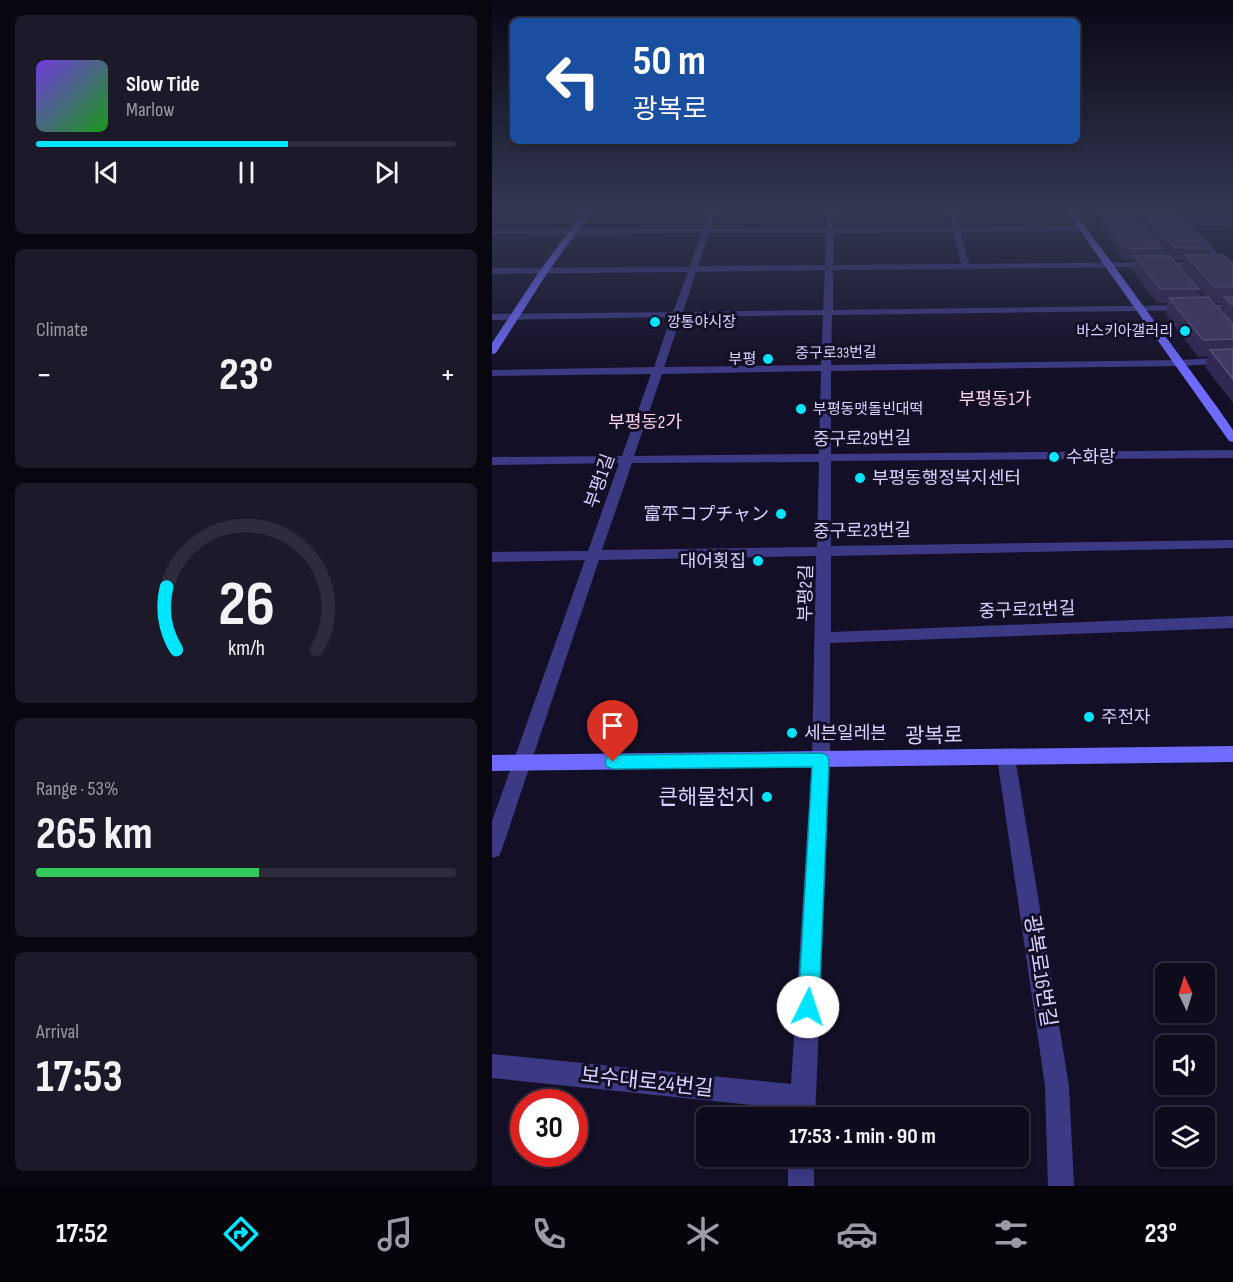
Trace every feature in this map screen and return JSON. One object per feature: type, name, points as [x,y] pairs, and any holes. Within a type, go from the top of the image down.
[{"type":"main road","points":[[492,351],[547,266]]},
{"type":"main road","points":[[1108,266],[1233,438]]},
{"type":"main road","name":"광복로","points":[[492,763],[1233,754]]},
{"type":"street","name":"부평1길","points":[[492,849],[693,266]]},
{"type":"street","points":[[492,271],[1059,266]]},
{"type":"street","points":[[1171,266],[1233,337]]},
{"type":"street","name":"부평2길","points":[[802,1107],[821,760],[829,268]]},
{"type":"street","points":[[492,317],[1233,307]]},
{"type":"street","name":"중구로33번길","points":[[492,373],[1180,363],[1233,360]]},
{"type":"street","name":"중구로29번길","points":[[492,461],[1233,454]]},
{"type":"street","name":"중구로23번길","points":[[492,557],[1233,544]]},
{"type":"street","name":"중구로21번길","points":[[823,638],[1233,622]]},
{"type":"street","name":"광복로16번길","points":[[1006,757],[1057,1086],[1061,1186]]},
{"type":"street","name":"보수대로24번길","points":[[492,1066],[795,1107]]},
{"type":"street","points":[[801,1167],[801,1186]]},
{"type":"building","points":[[1143,266],[1178,266],[1199,289],[1160,289]]},
{"type":"building","points":[[1196,266],[1233,266],[1233,287],[1215,287]]},
{"type":"building","points":[[1233,296],[1233,306],[1224,297]]},
{"type":"building","points":[[1208,297],[1233,324],[1233,339],[1203,340],[1169,298]]},
{"type":"building","points":[[1233,349],[1233,379],[1210,350]]},
{"type":"place","name":"깡통야시장","points":[[655,322]]},
{"type":"place","name":"바스키아갤러리","points":[[1185,331]]},
{"type":"place","name":"부평","points":[[768,359]]},
{"type":"place","name":"부평동맷돌빈대떡","points":[[801,409]]},
{"type":"place","name":"수화랑","points":[[1054,457]]},
{"type":"place","name":"부평동행정복지센터","points":[[860,478]]},
{"type":"place","name":"富平コプチャン","points":[[781,514]]},
{"type":"place","name":"대어횟집","points":[[758,561]]},
{"type":"place","name":"주전자","points":[[1089,717]]},
{"type":"place","name":"세븐일레븐","points":[[792,733]]},
{"type":"place","name":"큰해물천지","points":[[767,797]]},
{"type":"district","name":"부평동1가","points":[[995,399]]},
{"type":"district","name":"부평동2가","points":[[645,422]]},
{"type":"route","points":[[613,762],[821,760],[808,1007]]}]
